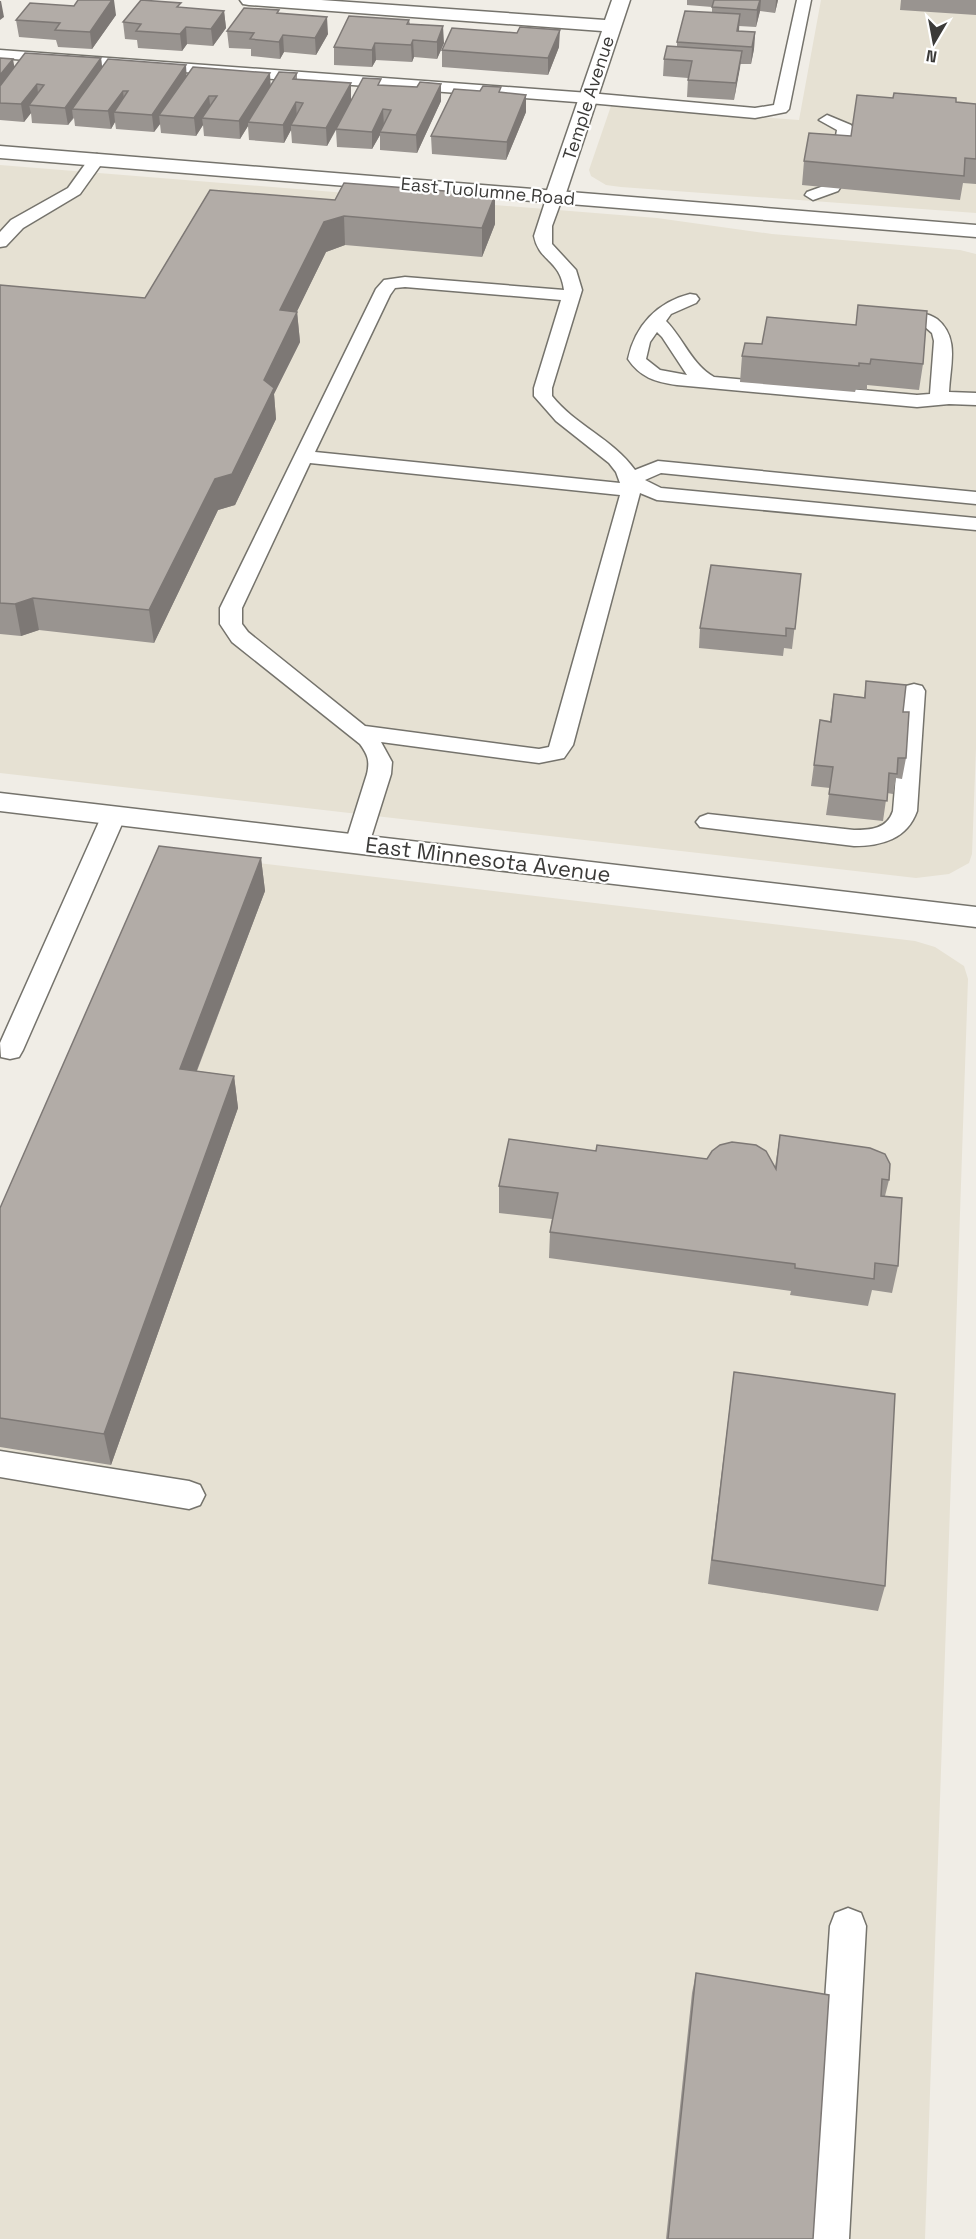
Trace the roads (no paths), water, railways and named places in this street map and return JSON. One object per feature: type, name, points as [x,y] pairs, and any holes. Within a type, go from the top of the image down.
[{"type":"street","points":[[249,0],[612,26]]},
{"type":"street","name":"Temple Avenue","points":[[555,196],[621,0]]},
{"type":"street","name":"East Tuolumne Road","points":[[0,152],[976,231]]},
{"type":"street","name":"East Minnesota Avenue","points":[[0,802],[976,917]]},
{"type":"lane","points":[[0,54],[755,112],[782,109],[804,0]]},
{"type":"lane","points":[[827,120],[832,159]]},
{"type":"lane","points":[[0,242],[17,224],[75,191],[97,159]]},
{"type":"lane","points":[[361,732],[539,756],[556,753],[561,748],[629,485],[618,462],[557,412],[543,396],[543,388],[572,296],[573,280],[569,270],[547,249],[543,240],[543,229],[555,196]]},
{"type":"lane","points":[[357,844],[381,768],[376,751],[361,732],[244,642],[231,624],[231,608],[381,292],[387,286],[405,282],[572,296]]},
{"type":"lane","points":[[690,299],[670,306],[656,321],[638,347],[637,356],[641,365],[652,374],[664,378],[710,383],[917,401],[976,399]]},
{"type":"lane","points":[[925,319],[940,331],[943,341],[939,399]]},
{"type":"lane","points":[[656,321],[669,334],[696,375],[710,383]]},
{"type":"lane","points":[[303,457],[629,485],[657,494],[976,524]]},
{"type":"lane","points":[[629,485],[658,467],[976,498]]},
{"type":"lane","points":[[708,822],[854,838],[872,838],[892,831],[900,824],[905,811],[915,691]]},
{"type":"lane","points":[[10,1050],[114,815]]},
{"type":"lane","points":[[0,1464],[189,1495]]},
{"type":"lane","points":[[829,2239],[848,1926]]}]
